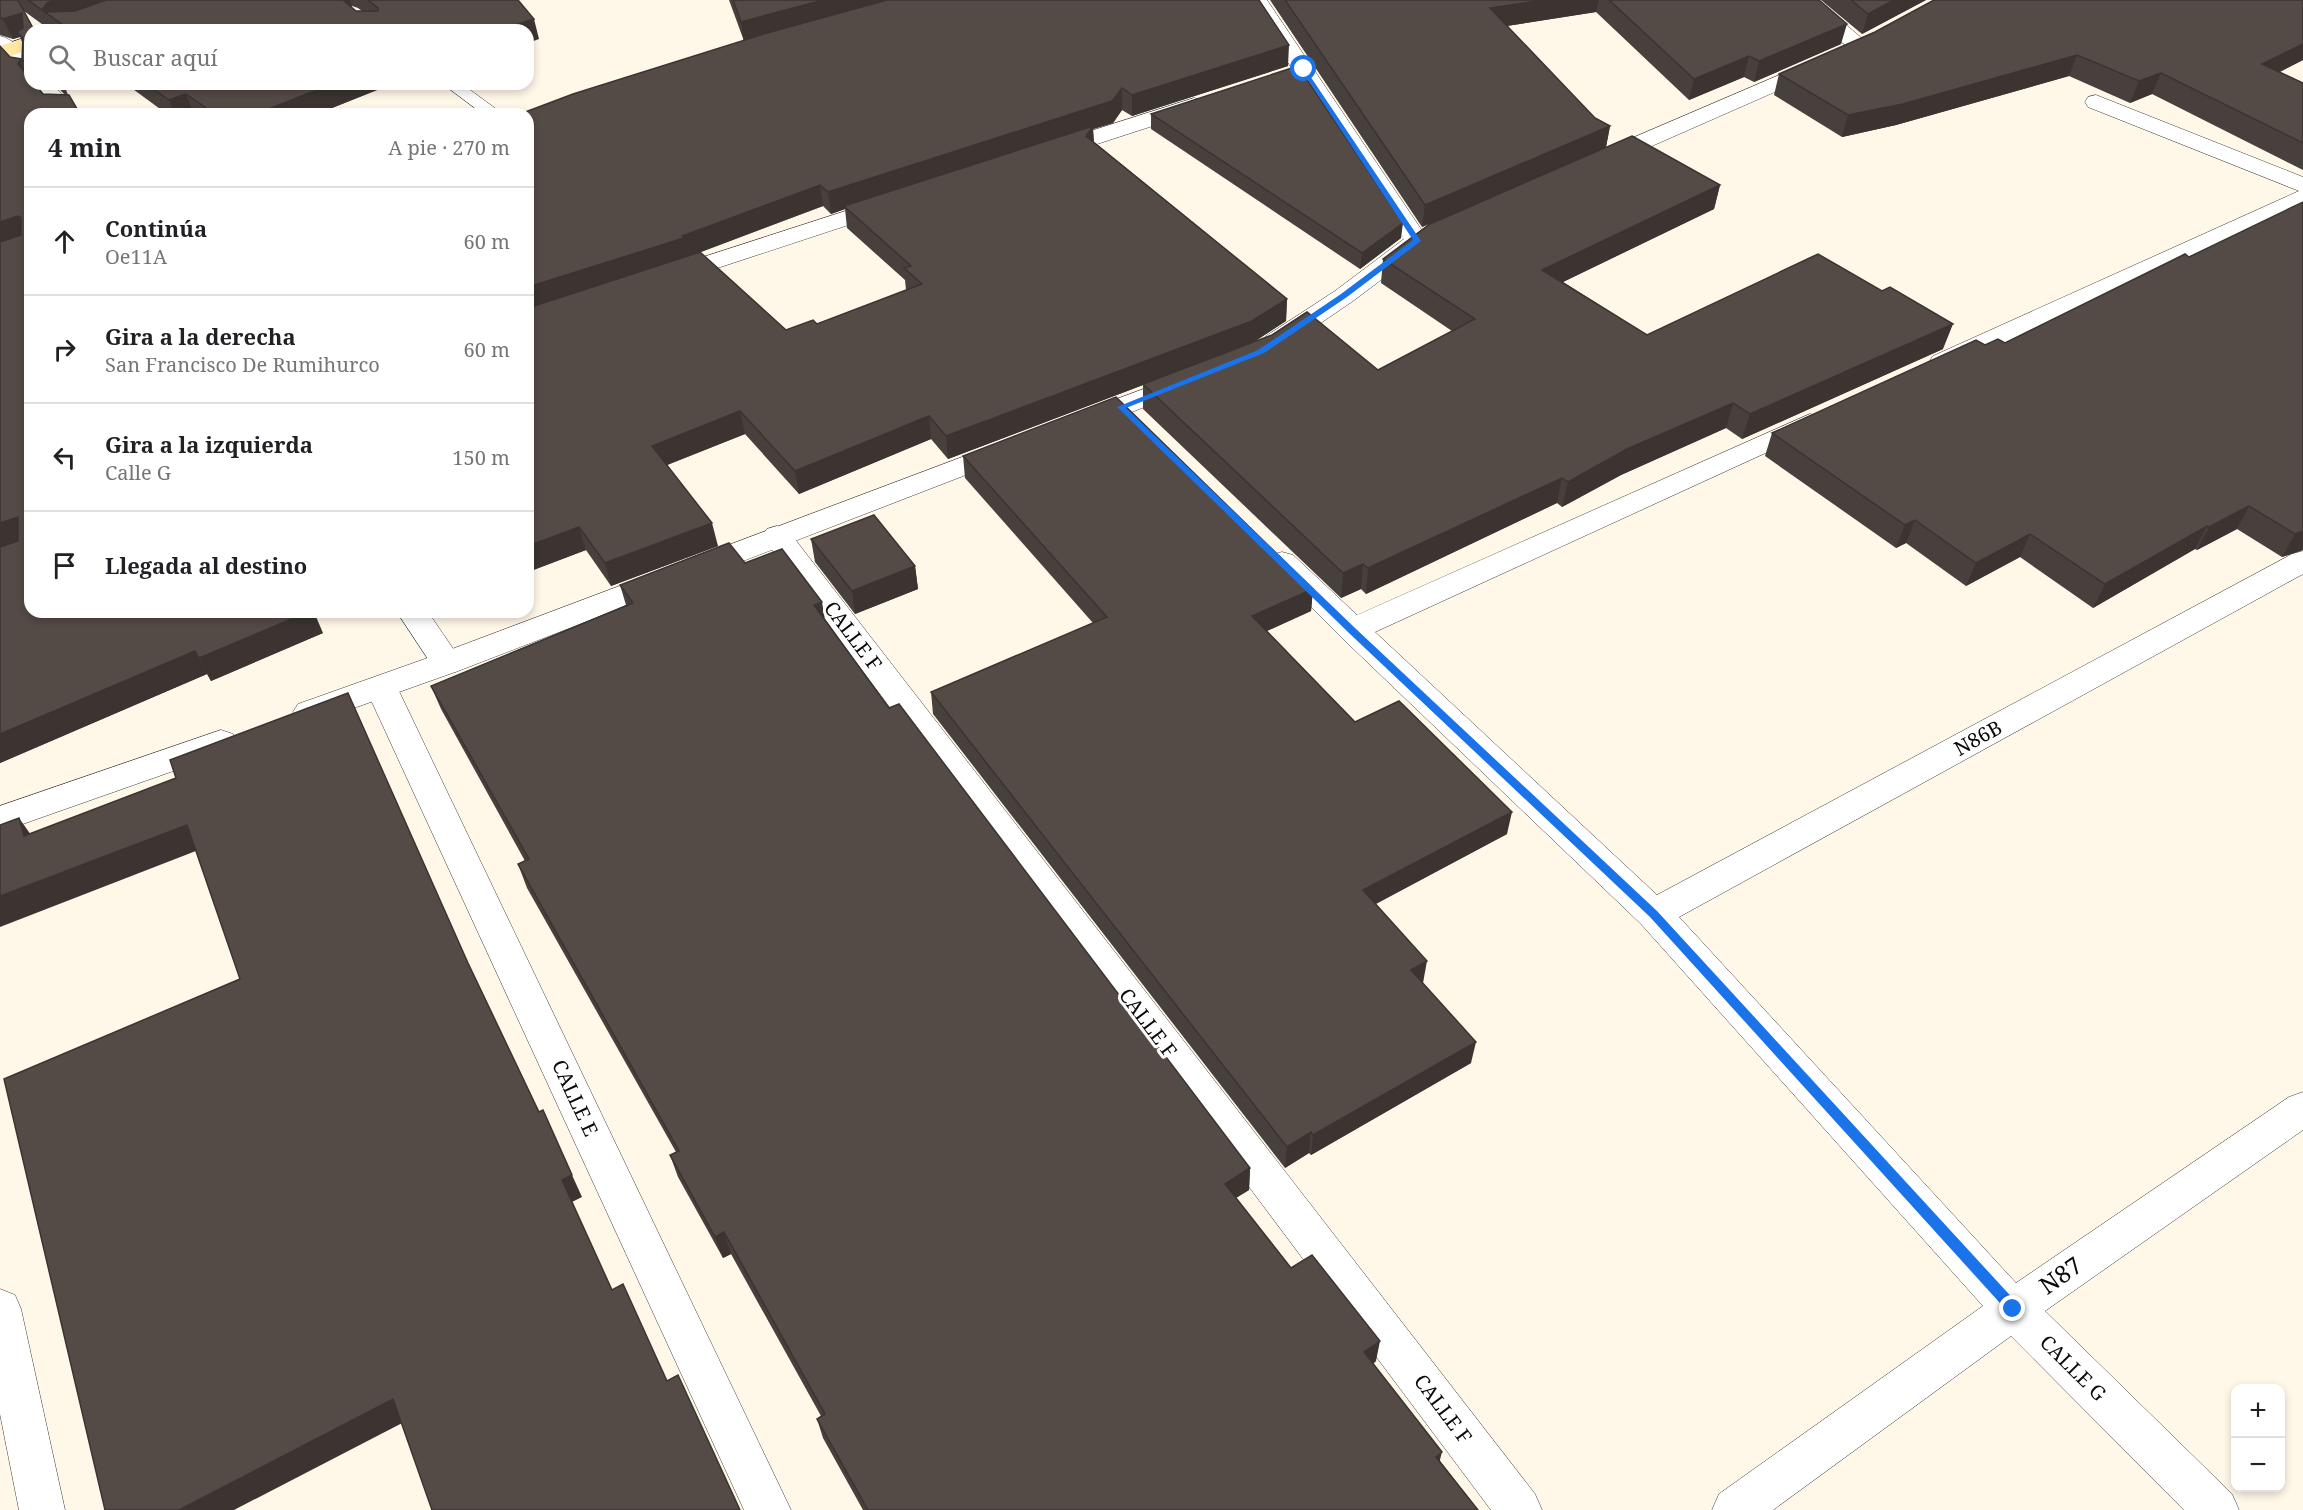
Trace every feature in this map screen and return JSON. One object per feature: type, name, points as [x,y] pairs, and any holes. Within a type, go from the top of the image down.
[{"type":"street","points":[[1250,356],[1261,352],[1428,236],[1304,69],[1257,0]]},
{"type":"street","points":[[1579,170],[1870,41],[1804,0]]},
{"type":"street","points":[[10,47],[24,64]]},
{"type":"street","points":[[1282,76],[1304,69]]},
{"type":"street","points":[[46,90],[62,108]]},
{"type":"street","points":[[1034,157],[1214,98]]},
{"type":"street","points":[[2096,102],[2303,185]]},
{"type":"street","points":[[652,281],[910,197]]},
{"type":"street","points":[[1914,374],[2303,197]]},
{"type":"street","points":[[280,722],[447,663],[1207,373]]},
{"type":"street","points":[[1121,407],[1146,432]]},
{"type":"street","points":[[1352,630],[1828,414]]},
{"type":"street","name":"CALLE F","points":[[777,536],[1519,1510]]},
{"type":"street","name":"CALLE G","points":[[1258,539],[1654,914],[2013,1309],[2216,1510]]},
{"type":"street","name":"N86B","points":[[1654,914],[2303,561]]},
{"type":"street","points":[[416,618],[447,663]]},
{"type":"street","name":"CALLE E","points":[[381,687],[768,1510]]},
{"type":"street","points":[[0,819],[247,733]]},
{"type":"street","name":"N87","points":[[1735,1510],[2013,1309],[2303,1109]]},
{"type":"street","points":[[0,1309],[42,1510]]},
{"type":"lane","points":[[460,90],[485,108]]},
{"type":"building","points":[[0,0],[18,0],[31,24],[24,24],[24,61],[18,64],[24,71],[24,90],[40,90],[43,94],[69,95],[77,108],[24,108],[24,618],[294,618],[199,658],[195,651],[0,734],[0,547],[18,541],[18,517],[0,523],[0,242],[21,235],[21,218],[18,216],[0,222],[0,46],[10,57],[22,59],[23,38],[17,32],[23,28],[22,13],[3,19],[0,17]]},
{"type":"building","points":[[28,0],[56,0],[47,3],[42,10]]},
{"type":"building","points":[[106,0],[343,0],[356,11],[378,11],[378,8],[368,0],[518,0],[534,19],[518,24],[62,24],[42,10],[45,12],[75,11]]},
{"type":"building","points":[[733,0],[823,0],[741,22]]},
{"type":"building","points":[[887,0],[1259,0],[1289,45],[1132,95],[1122,88],[1112,101],[828,192],[820,185],[682,236],[684,238],[534,285],[534,109],[573,94],[767,33]]},
{"type":"building","points":[[1285,0],[1544,0],[1490,8],[1595,118],[1610,126],[1425,205]]},
{"type":"building","points":[[1609,0],[1819,0],[1847,24],[1759,61],[1749,56],[1694,79]]},
{"type":"building","points":[[1851,0],[1894,0],[1868,14]]},
{"type":"building","points":[[1934,0],[2303,0],[2303,44],[2262,64],[2303,83],[2303,143],[2161,73],[2139,81],[2077,55],[1903,104],[1848,115],[1779,74],[1875,32]]},
{"type":"building","points":[[1298,66],[1403,223],[1362,253],[1151,114]]},
{"type":"building","points":[[155,90],[317,90],[271,108],[206,108],[186,94],[169,100]]},
{"type":"building","points":[[1093,126],[1086,136],[1287,299],[1252,321],[946,436],[929,416],[795,471],[740,411],[652,446],[712,523],[605,563],[579,527],[534,544],[534,306],[700,252],[786,330],[813,320],[817,324],[922,284],[904,268],[911,266],[844,206]]},
{"type":"building","points":[[1632,136],[1720,185],[1542,270],[1647,335],[1818,254],[1882,291],[1890,287],[1953,324],[1750,414],[1733,403],[1627,449],[1568,482],[1562,478],[1368,568],[1363,564],[1343,573],[1143,384],[1272,335],[1307,312],[1378,370],[1475,319],[1383,259],[1430,224]]},
{"type":"building","points":[[2303,202],[2303,531],[2295,534],[2249,506],[2207,526],[2105,584],[2030,534],[1976,563],[1915,520],[1905,525],[1772,433],[1976,340],[1985,345],[1998,339],[2005,343],[2185,254],[2189,257]]},
{"type":"building","points":[[1116,397],[1313,589],[1252,616],[1355,722],[1399,701],[1512,812],[1363,890],[1427,961],[1411,970],[1476,1042],[1313,1135],[1311,1132],[1287,1147],[931,692],[1107,617],[963,456]]},
{"type":"building","points":[[874,515],[915,566],[852,591],[811,539]]},
{"type":"building","points":[[729,543],[745,563],[782,549],[822,602],[814,605],[889,708],[899,704],[1250,1168],[1225,1184],[1291,1268],[1312,1255],[1380,1341],[1364,1352],[1442,1452],[1436,1457],[1478,1510],[868,1510],[817,1419],[825,1414],[724,1232],[715,1237],[670,1155],[679,1151],[518,864],[529,859],[431,686],[633,603],[620,585]]},
{"type":"building","points":[[348,693],[468,963],[539,1112],[543,1110],[572,1175],[562,1180],[612,1290],[623,1284],[667,1381],[678,1375],[740,1510],[432,1510],[393,1399],[179,1510],[105,1510],[4,1079],[240,979],[187,825],[0,896],[0,825],[19,818],[24,836],[176,778],[170,760]]},
{"type":"route","points":[[1304,69],[1417,241],[1344,296],[1261,352],[1121,407],[1352,630],[1654,914],[2013,1309]]}]
